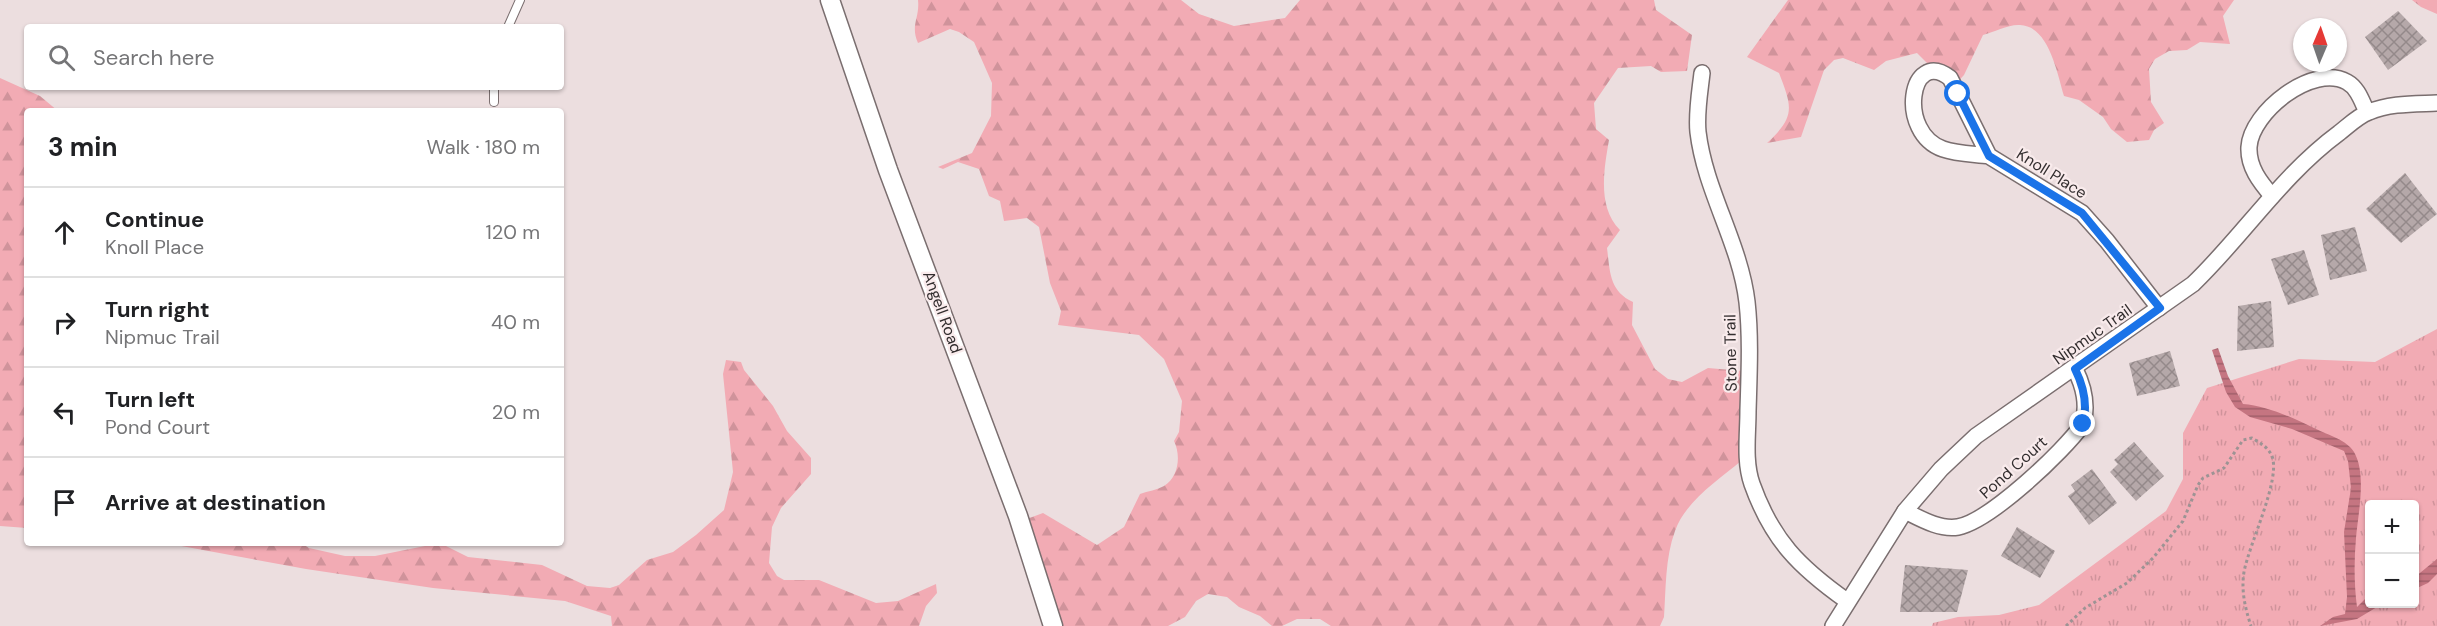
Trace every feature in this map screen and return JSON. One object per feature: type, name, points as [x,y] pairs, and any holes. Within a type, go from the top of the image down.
[{"type":"street","name":"Angell Road","points":[[830,0],[888,170],[1018,516],[1053,626]]},
{"type":"street","name":"Knoll Place","points":[[1989,156],[1950,78],[1943,73],[1930,72],[1920,76],[1914,88],[1912,105],[1917,123],[1925,138],[1942,149],[1989,156],[2082,213],[2160,308]]},
{"type":"street","name":"Stone Trail","points":[[1702,73],[1698,130],[1707,173],[1741,273],[1747,302],[1749,381],[1747,461],[1751,482],[1778,539],[1812,576],[1847,601]]},
{"type":"street","points":[[2272,196],[2258,179],[2251,161],[2249,146],[2253,130],[2276,102],[2299,87],[2322,79],[2336,78],[2354,87],[2367,112]]},
{"type":"street","name":"Nipmuc Trail","points":[[1833,626],[1905,511],[1941,469],[1976,436],[2075,369],[2193,284],[2221,257],[2247,223],[2321,146],[2367,112],[2385,106],[2437,103]]},
{"type":"street","name":"Pond Court","points":[[1905,511],[1924,521],[1941,526],[1957,527],[1985,516],[2000,504],[2029,479],[2083,424],[2086,414],[2085,396],[2075,369]]},
{"type":"lane","points":[[509,24],[519,0]]},
{"type":"lane","points":[[494,90],[494,102]]},
{"type":"path","points":[[2066,626],[2085,608],[2127,583],[2153,558],[2177,531],[2188,512],[2194,491],[2203,478],[2224,468],[2243,440],[2252,438],[2268,450],[2273,458],[2273,471],[2243,581],[2245,606],[2251,626]]},
{"type":"green space","points":[[918,0],[1181,0],[1199,14],[1234,26],[1285,18],[1300,0],[1654,0],[1656,10],[1692,35],[1687,71],[1661,72],[1651,66],[1618,68],[1594,103],[1596,129],[1609,140],[1604,175],[1605,199],[1613,221],[1620,230],[1607,248],[1610,272],[1619,292],[1633,302],[1632,325],[1655,369],[1668,379],[1682,382],[1708,368],[1743,371],[1741,461],[1703,492],[1680,520],[1669,552],[1664,617],[1660,626],[1331,626],[1320,619],[1297,619],[1282,626],[1272,626],[1260,616],[1239,607],[1227,597],[1208,594],[1196,601],[1185,617],[1168,626],[1045,626],[1020,547],[1017,545],[1013,524],[1043,513],[1097,545],[1124,527],[1140,494],[1164,486],[1176,471],[1178,453],[1174,441],[1179,432],[1182,401],[1164,359],[1139,335],[1058,325],[1061,311],[1050,283],[1039,227],[1027,218],[1004,221],[1000,201],[989,196],[979,169],[958,162],[943,169],[938,167],[972,153],[991,116],[992,83],[974,42],[959,32],[950,29],[918,43],[915,26]]},
{"type":"green space","points":[[1788,0],[2234,0],[2223,16],[2230,44],[2200,42],[2187,50],[2169,51],[2155,59],[2149,69],[2151,102],[2164,123],[2154,130],[2149,140],[2127,142],[2111,129],[2103,117],[2079,100],[2064,96],[2055,64],[2045,42],[2030,27],[2016,25],[1983,35],[1964,75],[1952,88],[1917,53],[1886,61],[1874,70],[1843,58],[1834,60],[1824,70],[1801,137],[1767,143],[1787,118],[1789,103],[1787,94],[1779,73],[1747,57]]},
{"type":"green space","points":[[2412,0],[2437,0],[2437,14],[2421,7]]},
{"type":"green space","points":[[0,78],[40,96],[54,108],[24,108],[24,528],[0,526]]},
{"type":"green space","points":[[2437,329],[2437,626],[1932,626],[1933,623],[1958,617],[1999,615],[2039,605],[2166,511],[2183,479],[2183,433],[2207,388],[2299,359],[2375,362]]},
{"type":"green space","points":[[726,360],[741,362],[744,370],[773,406],[787,431],[811,458],[811,474],[781,508],[772,527],[769,563],[777,576],[784,580],[819,580],[876,603],[898,601],[936,584],[937,593],[926,606],[919,626],[612,626],[611,616],[565,601],[433,588],[306,569],[181,546],[306,546],[345,556],[375,556],[425,546],[446,546],[468,557],[542,565],[587,586],[610,588],[619,585],[647,560],[673,552],[724,510],[733,472],[723,374]]},
{"type":"shaded area","points":[[2218,348],[2228,376],[2243,404],[2261,407],[2290,417],[2342,441],[2354,452],[2358,461],[2361,483],[2355,555],[2357,607],[2365,599],[2365,608],[2375,608],[2357,619],[2320,626],[2333,617],[2345,614],[2347,597],[2344,532],[2351,488],[2348,461],[2344,451],[2292,429],[2250,417],[2235,407],[2226,392],[2212,350]]},
{"type":"shaded area","points":[[2437,559],[2437,574],[2428,583],[2419,587],[2419,574]]},
{"type":"building","points":[[2398,11],[2427,41],[2388,70],[2365,37]]},
{"type":"building","points":[[2405,173],[2437,214],[2401,243],[2366,209]]},
{"type":"building","points":[[2355,227],[2367,271],[2330,280],[2321,235]]},
{"type":"building","points":[[2304,250],[2319,295],[2288,305],[2271,259]]},
{"type":"building","points":[[2271,301],[2274,347],[2237,351],[2238,306]]},
{"type":"building","points":[[2170,351],[2180,386],[2137,396],[2129,363]]},
{"type":"building","points":[[2134,442],[2164,476],[2136,501],[2110,472],[2118,464],[2114,460]]},
{"type":"building","points":[[2092,469],[2117,503],[2089,525],[2068,496],[2075,491],[2071,485]]},
{"type":"building","points":[[2017,527],[2055,551],[2040,578],[2001,556]]},
{"type":"building","points":[[1905,565],[1968,570],[1957,612],[1900,612]]},
{"type":"route","points":[[1958,94],[1989,156],[2082,213],[2160,308],[2075,369],[2085,396],[2086,414],[2083,424]]}]
